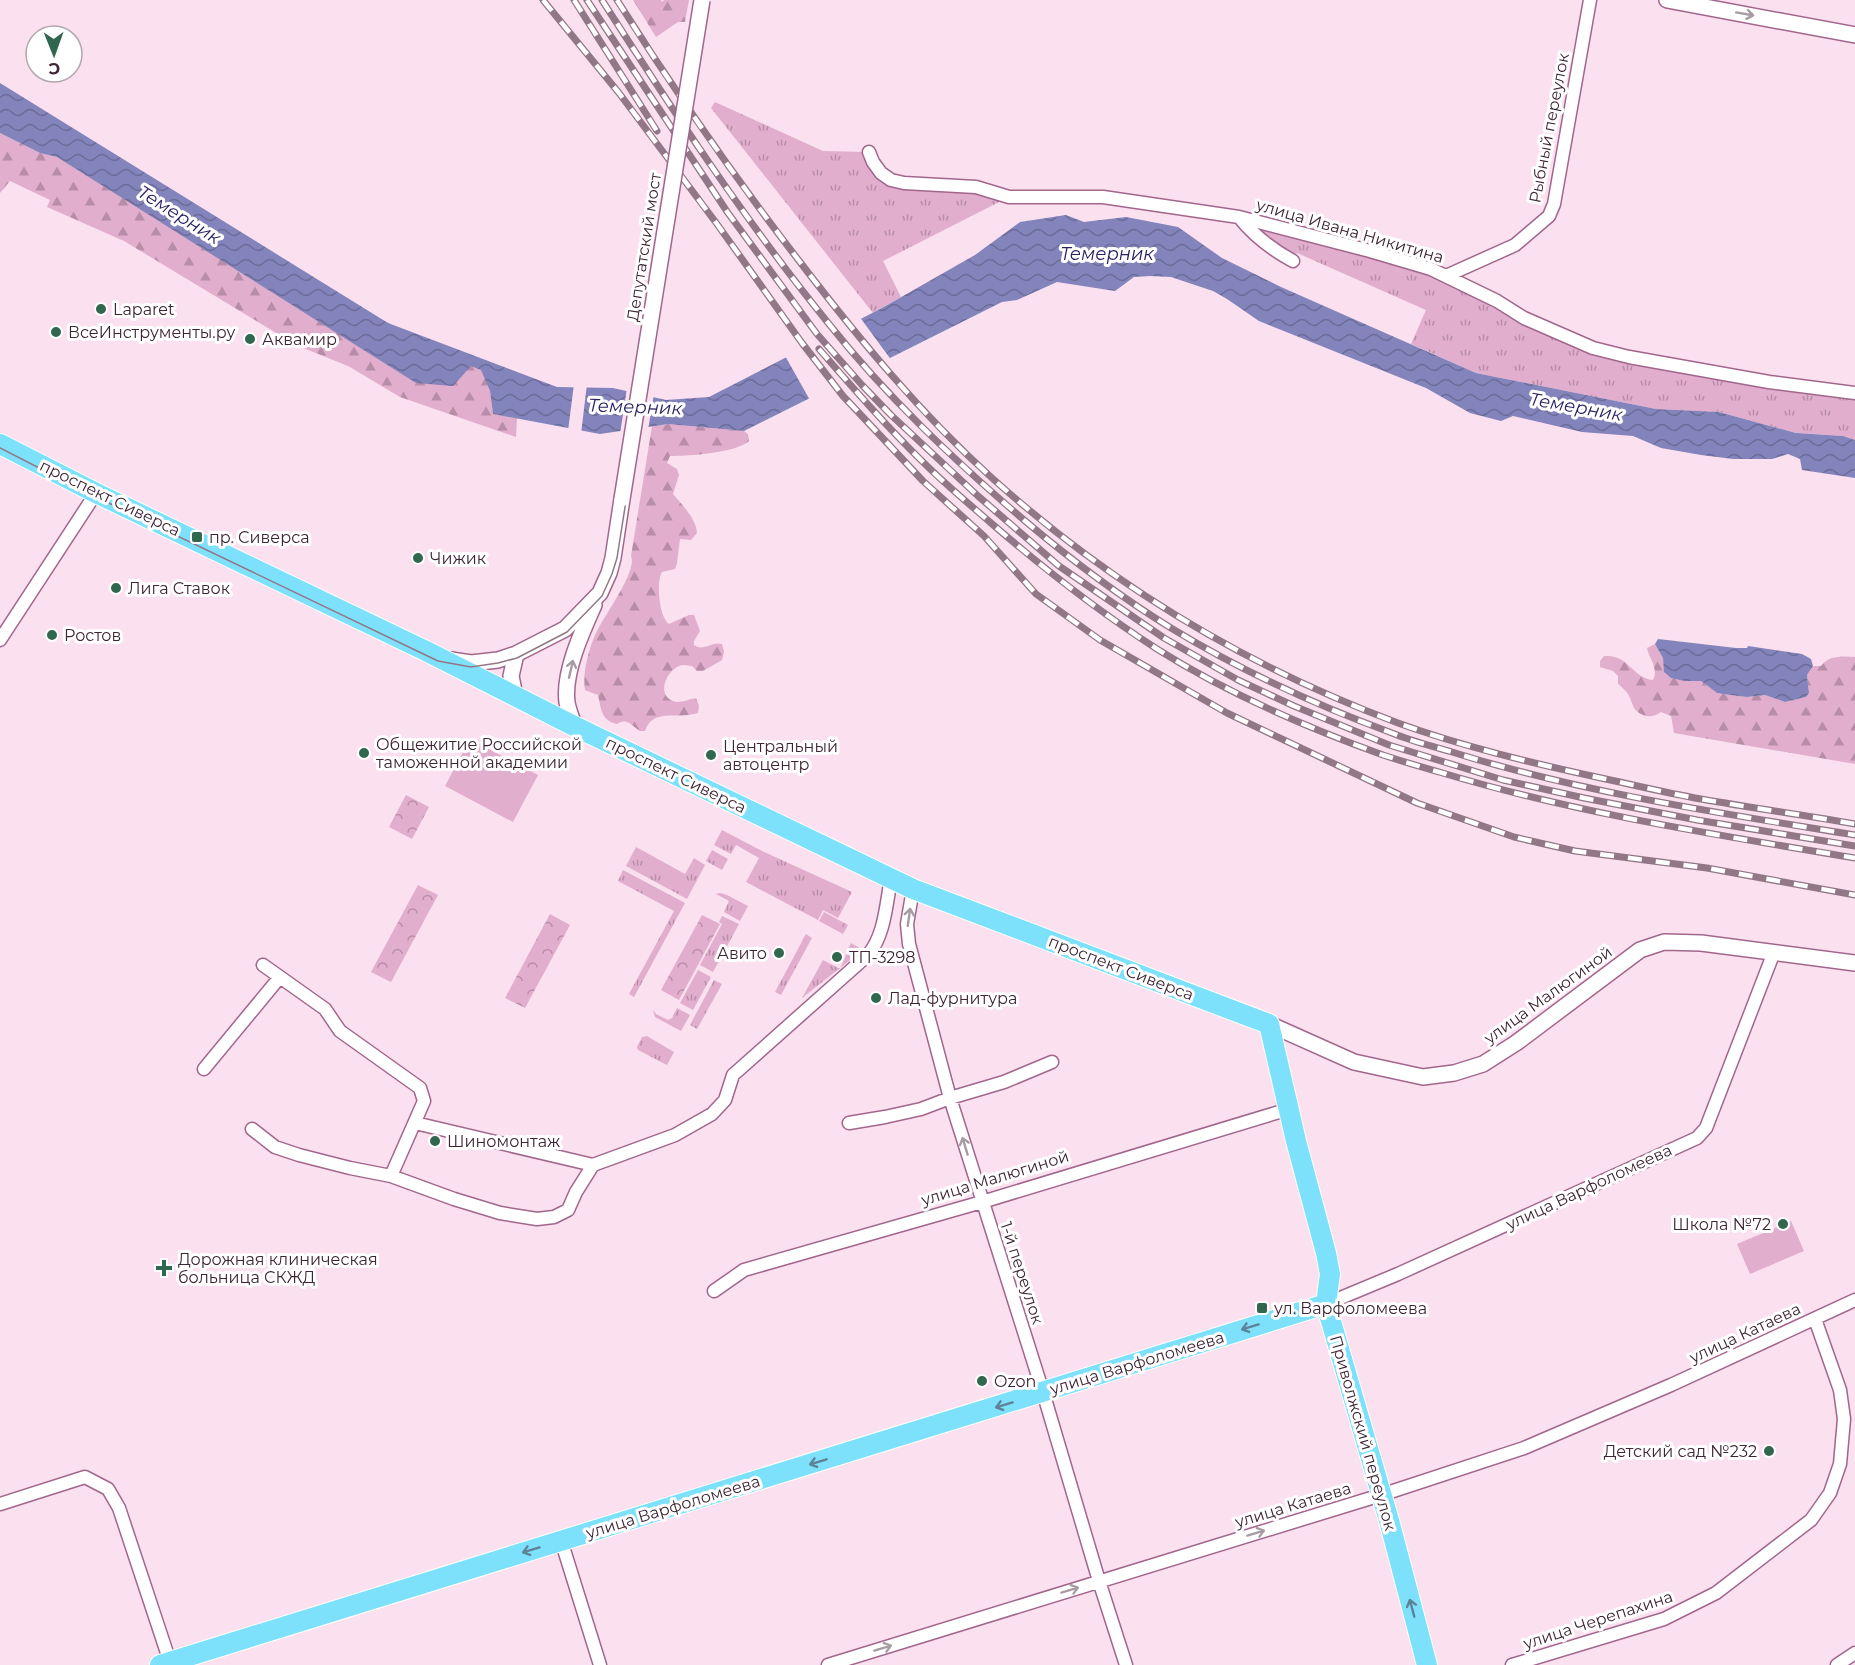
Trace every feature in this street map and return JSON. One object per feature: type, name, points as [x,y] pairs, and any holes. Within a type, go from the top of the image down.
[{"type":"main road","name":"проспект Сиверса","points":[[0,444],[96,493],[440,658],[574,726],[891,879],[1269,1024]]},
{"type":"main road","name":"Приволжский переулок","points":[[1269,1024],[1326,1253],[1330,1274],[1326,1304],[1427,1665]]},
{"type":"main road","name":"улица Варфоломеева","points":[[168,1664],[1326,1304]]},
{"type":"street","name":"Депутатский мост","points":[[574,726],[567,703],[568,680],[584,627],[609,573],[613,558],[702,0]]},
{"type":"street","name":"Рыбный переулок","points":[[1446,276],[1515,245],[1549,216],[1554,204],[1590,0]]},
{"type":"street","points":[[1667,0],[1855,35]]},
{"type":"street","name":"улица Ивана Никитина","points":[[869,152],[880,173],[891,180],[904,183],[976,187],[1009,197],[1102,197],[1239,217],[1370,251],[1446,276],[1497,301],[1524,318],[1593,348],[1629,357],[1769,382],[1855,393]]},
{"type":"street","points":[[1239,217],[1272,250],[1293,261]]},
{"type":"street","points":[[0,640],[96,493]]},
{"type":"street","points":[[440,658],[471,663],[498,660],[516,654],[565,629],[600,593]]},
{"type":"street","points":[[515,696],[511,676],[516,654]]},
{"type":"street","points":[[415,1123],[593,1165],[675,1135],[712,1114],[723,1104],[733,1075],[868,955],[879,938],[891,879]]},
{"type":"street","name":"1-й переулок","points":[[913,889],[907,924],[909,944],[950,1098],[1126,1665]]},
{"type":"street","name":"улица Малюгиной","points":[[1269,1024],[1354,1062],[1423,1077],[1454,1073],[1483,1064],[1516,1043],[1640,950],[1664,942],[1774,952]]},
{"type":"street","points":[[1774,952],[1855,963]]},
{"type":"street","name":"улица Варфоломеева","points":[[1326,1304],[1398,1274],[1697,1138],[1706,1128],[1774,952]]},
{"type":"street","points":[[263,965],[325,1009],[340,1031],[420,1088],[424,1101],[391,1176]]},
{"type":"street","points":[[204,1069],[280,977]]},
{"type":"street","points":[[849,1123],[885,1118],[921,1109],[1004,1082],[1052,1062]]},
{"type":"street","name":"улица Малюгиной","points":[[714,1291],[744,1270],[982,1202],[1289,1108]]},
{"type":"street","points":[[252,1129],[275,1147],[340,1166],[391,1176],[491,1211],[537,1219],[554,1217],[568,1210],[593,1165]]},
{"type":"street","name":"улица Катаева","points":[[828,1665],[1381,1495],[1524,1448],[1671,1385],[1855,1300]]},
{"type":"street","name":"улица Черепахина","points":[[1512,1665],[1664,1619],[1716,1593],[1811,1520],[1830,1493],[1840,1464],[1844,1419],[1840,1390],[1815,1318]]},
{"type":"street","points":[[0,1504],[85,1477],[108,1489],[119,1508],[168,1664]]},
{"type":"street","points":[[561,1540],[600,1665]]},
{"type":"street","points":[[1837,1665],[1855,1653]]},
{"type":"green space","points":[[633,0],[661,0],[662,2],[664,0],[689,0],[685,22],[678,22],[656,37]]},
{"type":"green space","points":[[715,102],[823,151],[869,152],[881,173],[1009,197],[883,261],[901,297],[873,313],[711,108]]},
{"type":"green space","points":[[0,133],[40,153],[57,157],[482,370],[490,391],[493,414],[517,418],[516,437],[400,397],[348,366],[296,345],[124,241],[47,207],[50,200],[10,181],[0,193]]},
{"type":"green space","points":[[1239,217],[1431,269],[1593,348],[1855,393],[1855,440],[1843,436],[1796,433],[1719,412],[1656,409],[1476,373],[1411,344],[1426,310],[1297,253],[1293,261]]},
{"type":"green space","points":[[668,424],[744,431],[748,434],[749,441],[723,451],[670,456],[667,463],[677,469],[679,475],[673,494],[691,517],[697,533],[691,540],[680,539],[675,569],[662,572],[659,591],[663,614],[669,624],[694,615],[700,631],[694,645],[701,647],[718,643],[722,644],[724,652],[722,660],[703,671],[683,665],[668,675],[664,687],[668,698],[679,702],[696,698],[699,706],[698,713],[660,717],[654,719],[645,731],[640,731],[627,722],[617,724],[608,720],[603,713],[598,695],[585,690],[584,676],[594,637],[630,572],[652,426]]},
{"type":"green space","points":[[1655,644],[1663,658],[1665,672],[1685,681],[1701,681],[1717,693],[1747,697],[1765,695],[1785,702],[1806,697],[1809,693],[1807,675],[1813,666],[1821,666],[1824,662],[1836,657],[1855,657],[1855,764],[1674,733],[1671,716],[1661,712],[1650,716],[1640,713],[1634,708],[1628,694],[1618,684],[1618,676],[1613,671],[1600,667],[1600,661],[1604,656],[1619,658],[1640,675],[1653,680],[1655,672],[1647,648]]},
{"type":"green space","points":[[470,739],[538,775],[513,822],[445,786]]},
{"type":"green space","points":[[406,795],[429,807],[412,839],[389,827]]},
{"type":"green space","points":[[722,830],[852,892],[838,918],[823,910],[818,920],[746,882],[759,858],[736,845],[731,854],[714,845]]},
{"type":"green space","points":[[636,847],[685,874],[694,858],[705,865],[687,899],[626,866]]},
{"type":"green space","points":[[712,850],[728,859],[722,870],[706,861]]},
{"type":"green space","points":[[623,870],[685,903],[634,997],[629,994],[674,911],[618,881]]},
{"type":"green space","points":[[418,885],[438,895],[391,982],[371,972]]},
{"type":"green space","points":[[720,893],[748,906],[740,921],[724,912],[729,901],[716,894]]},
{"type":"green space","points":[[824,912],[848,925],[843,934],[819,921]]},
{"type":"green space","points":[[550,914],[570,925],[525,1008],[505,998]]},
{"type":"green space","points":[[702,915],[720,924],[679,1000],[661,990]]},
{"type":"green space","points":[[722,916],[739,924],[713,972],[700,965],[722,924],[719,922]]},
{"type":"green space","points":[[806,934],[812,938],[781,995],[775,992]]},
{"type":"green space","points":[[851,943],[863,950],[841,968]]},
{"type":"green space","points":[[823,960],[839,969],[802,998]]},
{"type":"green space","points":[[698,970],[711,977],[693,1010],[680,1003]]},
{"type":"green space","points":[[714,980],[722,984],[697,1029],[690,1025]]},
{"type":"green space","points":[[677,1008],[690,1015],[681,1031],[655,1017],[653,1010],[668,1020],[672,1018]]},
{"type":"green space","points":[[647,1036],[674,1052],[667,1065],[638,1050],[637,1047],[642,1037]]},
{"type":"green space","points":[[1791,1221],[1804,1251],[1750,1274],[1737,1244]]},
{"type":"water","name":"Темерник","points":[[0,83],[388,323],[557,387],[613,388],[666,400],[709,397],[882,308],[975,255],[1020,222],[1066,215],[1084,222],[1126,217],[1178,227],[1222,258],[1281,287],[1476,373],[1656,409],[1719,412],[1796,433],[1843,436],[1855,440],[1855,478],[1802,470],[1800,459],[1788,454],[1772,459],[1733,459],[1701,455],[1661,448],[1633,436],[1582,432],[1513,416],[1501,421],[1470,413],[1426,388],[1259,321],[1213,291],[1171,277],[1150,276],[1134,277],[1115,291],[1057,282],[1017,300],[1002,302],[744,431],[668,424],[600,434],[493,414],[490,391],[481,370],[471,366],[453,386],[416,383],[57,157],[40,153],[0,133]]},
{"type":"water","points":[[1658,639],[1736,648],[1747,648],[1748,646],[1802,654],[1811,659],[1813,666],[1807,675],[1809,693],[1806,697],[1785,702],[1765,695],[1747,697],[1717,693],[1701,681],[1671,678],[1664,672],[1663,658],[1655,644]]},
{"type":"pier","points":[[859,316],[892,361],[811,402],[784,354]]},
{"type":"pier","points":[[574,384],[587,384],[581,434],[568,431]]},
{"type":"pier","points":[[627,388],[654,394],[648,430],[620,434]]},
{"type":"tram line","points":[[0,448],[94,496],[438,661],[471,667],[498,663],[517,658],[567,632],[602,596],[617,558],[705,0]]},
{"type":"railway","points":[[543,0],[619,93],[843,396],[923,481],[984,536],[1036,594],[1100,640],[1227,713],[1417,803],[1514,837],[1575,851],[1707,868],[1855,895]]},
{"type":"railway","points":[[574,0],[657,131]]},
{"type":"railway","points":[[587,0],[728,213],[817,334],[862,385],[978,496],[1059,566],[1164,638],[1238,680],[1294,706],[1389,745],[1503,780],[1697,820],[1855,846]]},
{"type":"railway","points":[[602,0],[739,206],[851,351],[922,427],[972,474],[1059,549],[1133,603],[1197,643],[1278,686],[1335,711],[1414,741],[1551,779],[1652,801],[1855,835]]},
{"type":"railway","points":[[617,0],[683,100],[752,198],[822,291],[891,374],[940,428],[992,478],[1037,517],[1133,588],[1183,620],[1288,676],[1342,701],[1423,732],[1524,760],[1663,792],[1855,824]]},
{"type":"railway","points":[[819,349],[924,463],[1031,556],[1135,635],[1210,680],[1296,721],[1383,755],[1496,788],[1649,822],[1855,858]]},
{"type":"place","name":"Laparet","points":[[101,309]]},
{"type":"place","name":"ВсеИнструменты.ру","points":[[56,332]]},
{"type":"place","name":"Аквамир","points":[[250,339]]},
{"type":"place","name":"пр. Сиверса","points":[[197,537]]},
{"type":"place","name":"Чижик","points":[[418,558]]},
{"type":"place","name":"Лига Ставок","points":[[116,588]]},
{"type":"place","name":"Ростов","points":[[52,635]]},
{"type":"place","name":"Общежитие Российской таможенной академии","points":[[364,753]]},
{"type":"place","name":"Центральный автоцентр","points":[[711,755]]},
{"type":"place","name":"Авито","points":[[779,953]]},
{"type":"place","name":"ТП-3298","points":[[837,957]]},
{"type":"place","name":"Лад-фурнитура","points":[[876,998]]},
{"type":"place","name":"Шиномонтаж","points":[[435,1141]]},
{"type":"place","name":"Школа №72","points":[[1783,1224]]},
{"type":"place","name":"Дорожная клиническая больница СКЖД","points":[[164,1268]]},
{"type":"place","name":"ул. Варфоломеева","points":[[1262,1308]]},
{"type":"place","name":"Ozon","points":[[982,1381]]},
{"type":"place","name":"Детский сад №232","points":[[1769,1451]]}]
